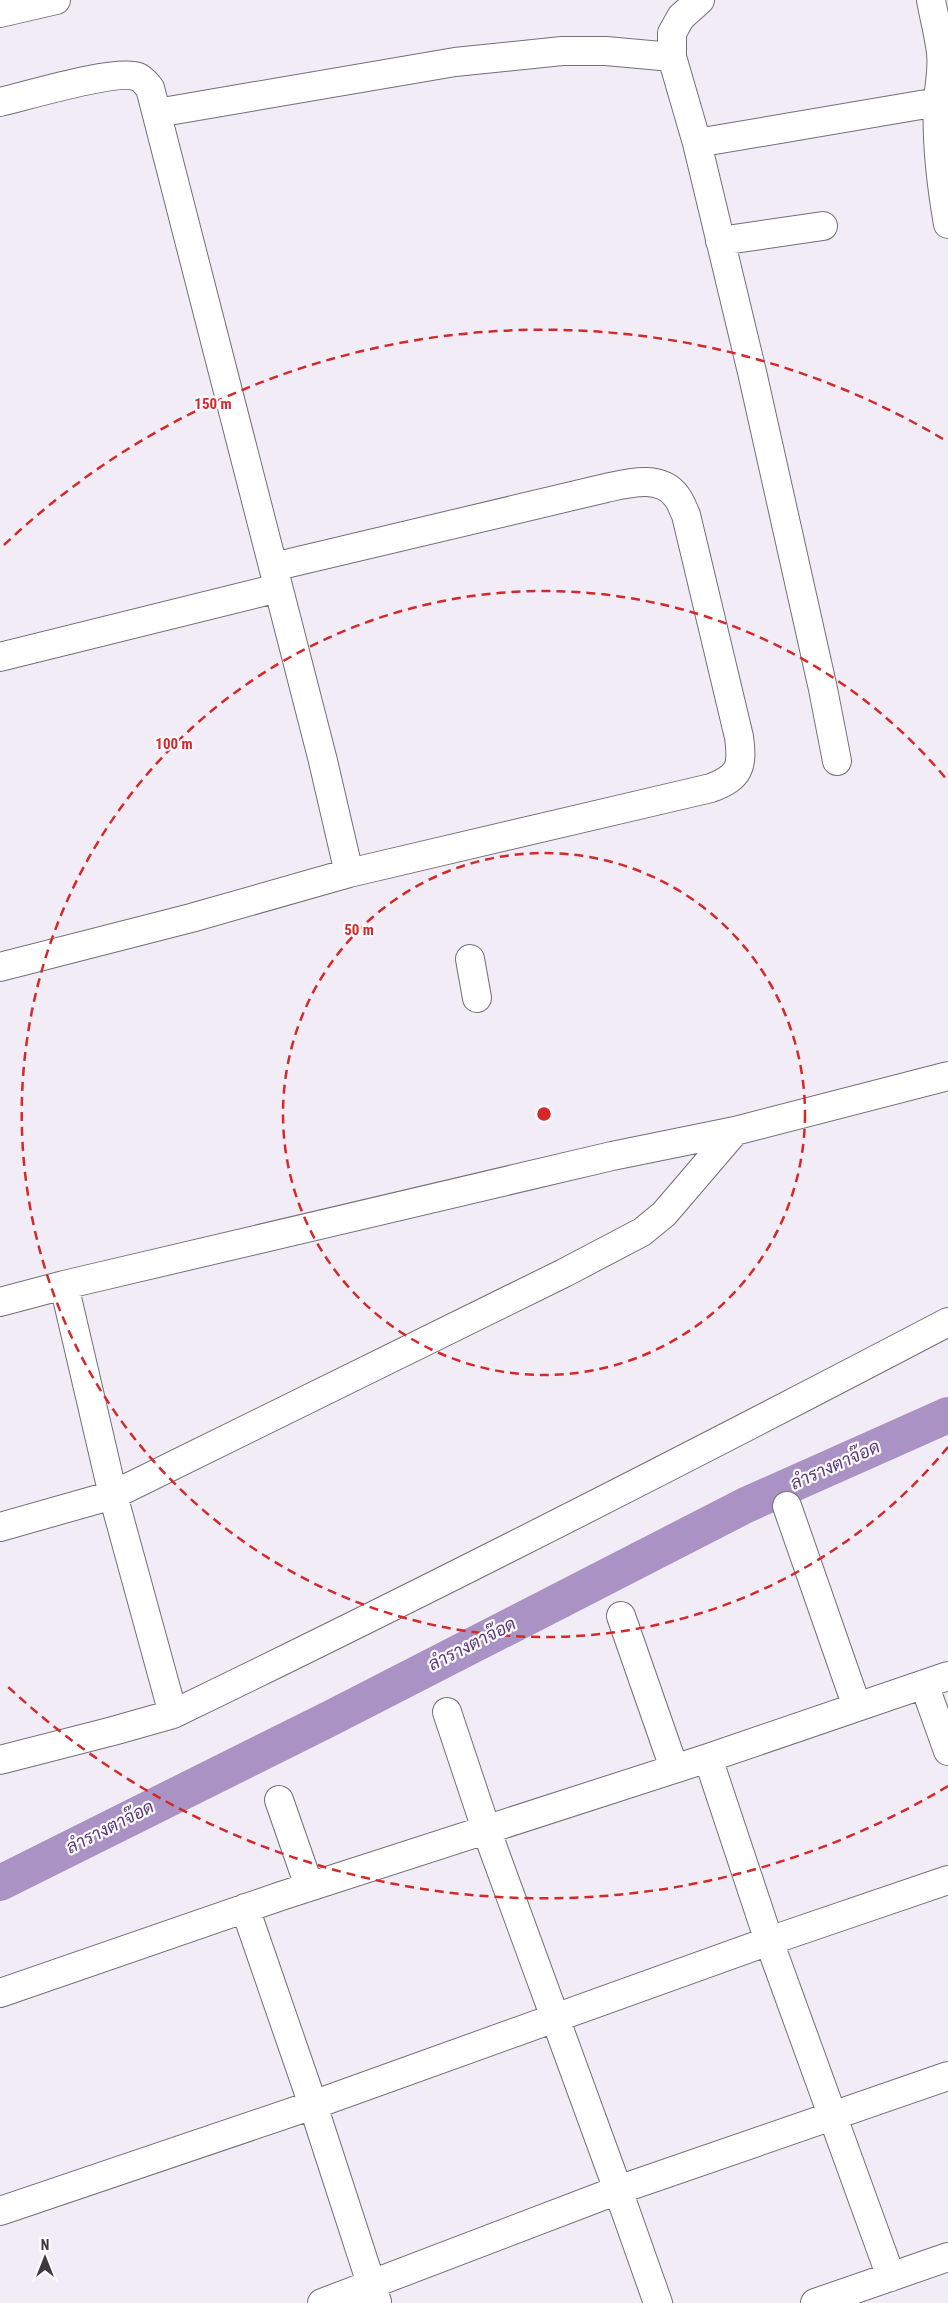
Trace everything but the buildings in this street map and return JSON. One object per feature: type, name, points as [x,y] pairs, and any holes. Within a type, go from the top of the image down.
[{"type":"street","points":[[0,13],[56,0]]},
{"type":"street","points":[[700,0],[681,17],[672,33],[672,57],[697,143],[720,241],[821,679],[837,761]]},
{"type":"street","points":[[931,0],[941,53],[942,75],[938,102],[941,183],[948,224]]},
{"type":"street","points":[[157,113],[455,62],[562,52],[606,51],[672,57]]},
{"type":"street","points":[[0,102],[125,75],[139,78],[150,88],[323,761],[349,873]]},
{"type":"street","points":[[697,143],[938,102]]},
{"type":"street","points":[[720,241],[824,226]]},
{"type":"street","points":[[0,657],[275,577],[636,482],[651,482],[666,488],[677,496],[686,515],[742,755],[737,771],[730,781],[711,788],[349,873],[191,918],[0,967]]},
{"type":"street","points":[[470,959],[476,998]]},
{"type":"street","points":[[0,1302],[64,1285],[612,1156],[735,1131],[948,1076]]},
{"type":"street","points":[[0,1527],[113,1495],[564,1273],[642,1232],[664,1214],[735,1131]]},
{"type":"street","points":[[64,1285],[113,1495],[173,1714]]},
{"type":"street","points":[[0,1760],[113,1732],[173,1714],[270,1667],[713,1443],[948,1322]]},
{"type":"street","points":[[787,1506],[857,1707]]},
{"type":"street","points":[[621,1616],[674,1768]]},
{"type":"street","points":[[0,1993],[309,1886],[708,1758],[936,1680],[948,1751]]},
{"type":"street","points":[[447,1712],[486,1829],[658,2303]]},
{"type":"street","points":[[708,1758],[769,1941],[891,2277]]},
{"type":"street","points":[[279,1800],[309,1886]]},
{"type":"street","points":[[0,2211],[313,2105],[769,1941],[948,1880]]},
{"type":"street","points":[[245,1908],[313,2105],[374,2294]]},
{"type":"street","points":[[322,2303],[374,2294],[618,2190],[948,2076]]},
{"type":"street","points":[[815,2303],[948,2257]]},
{"type":"waterway","name":"ลำรางตาจ๊อด","points":[[0,1883],[331,1718],[746,1505],[948,1415]]}]
